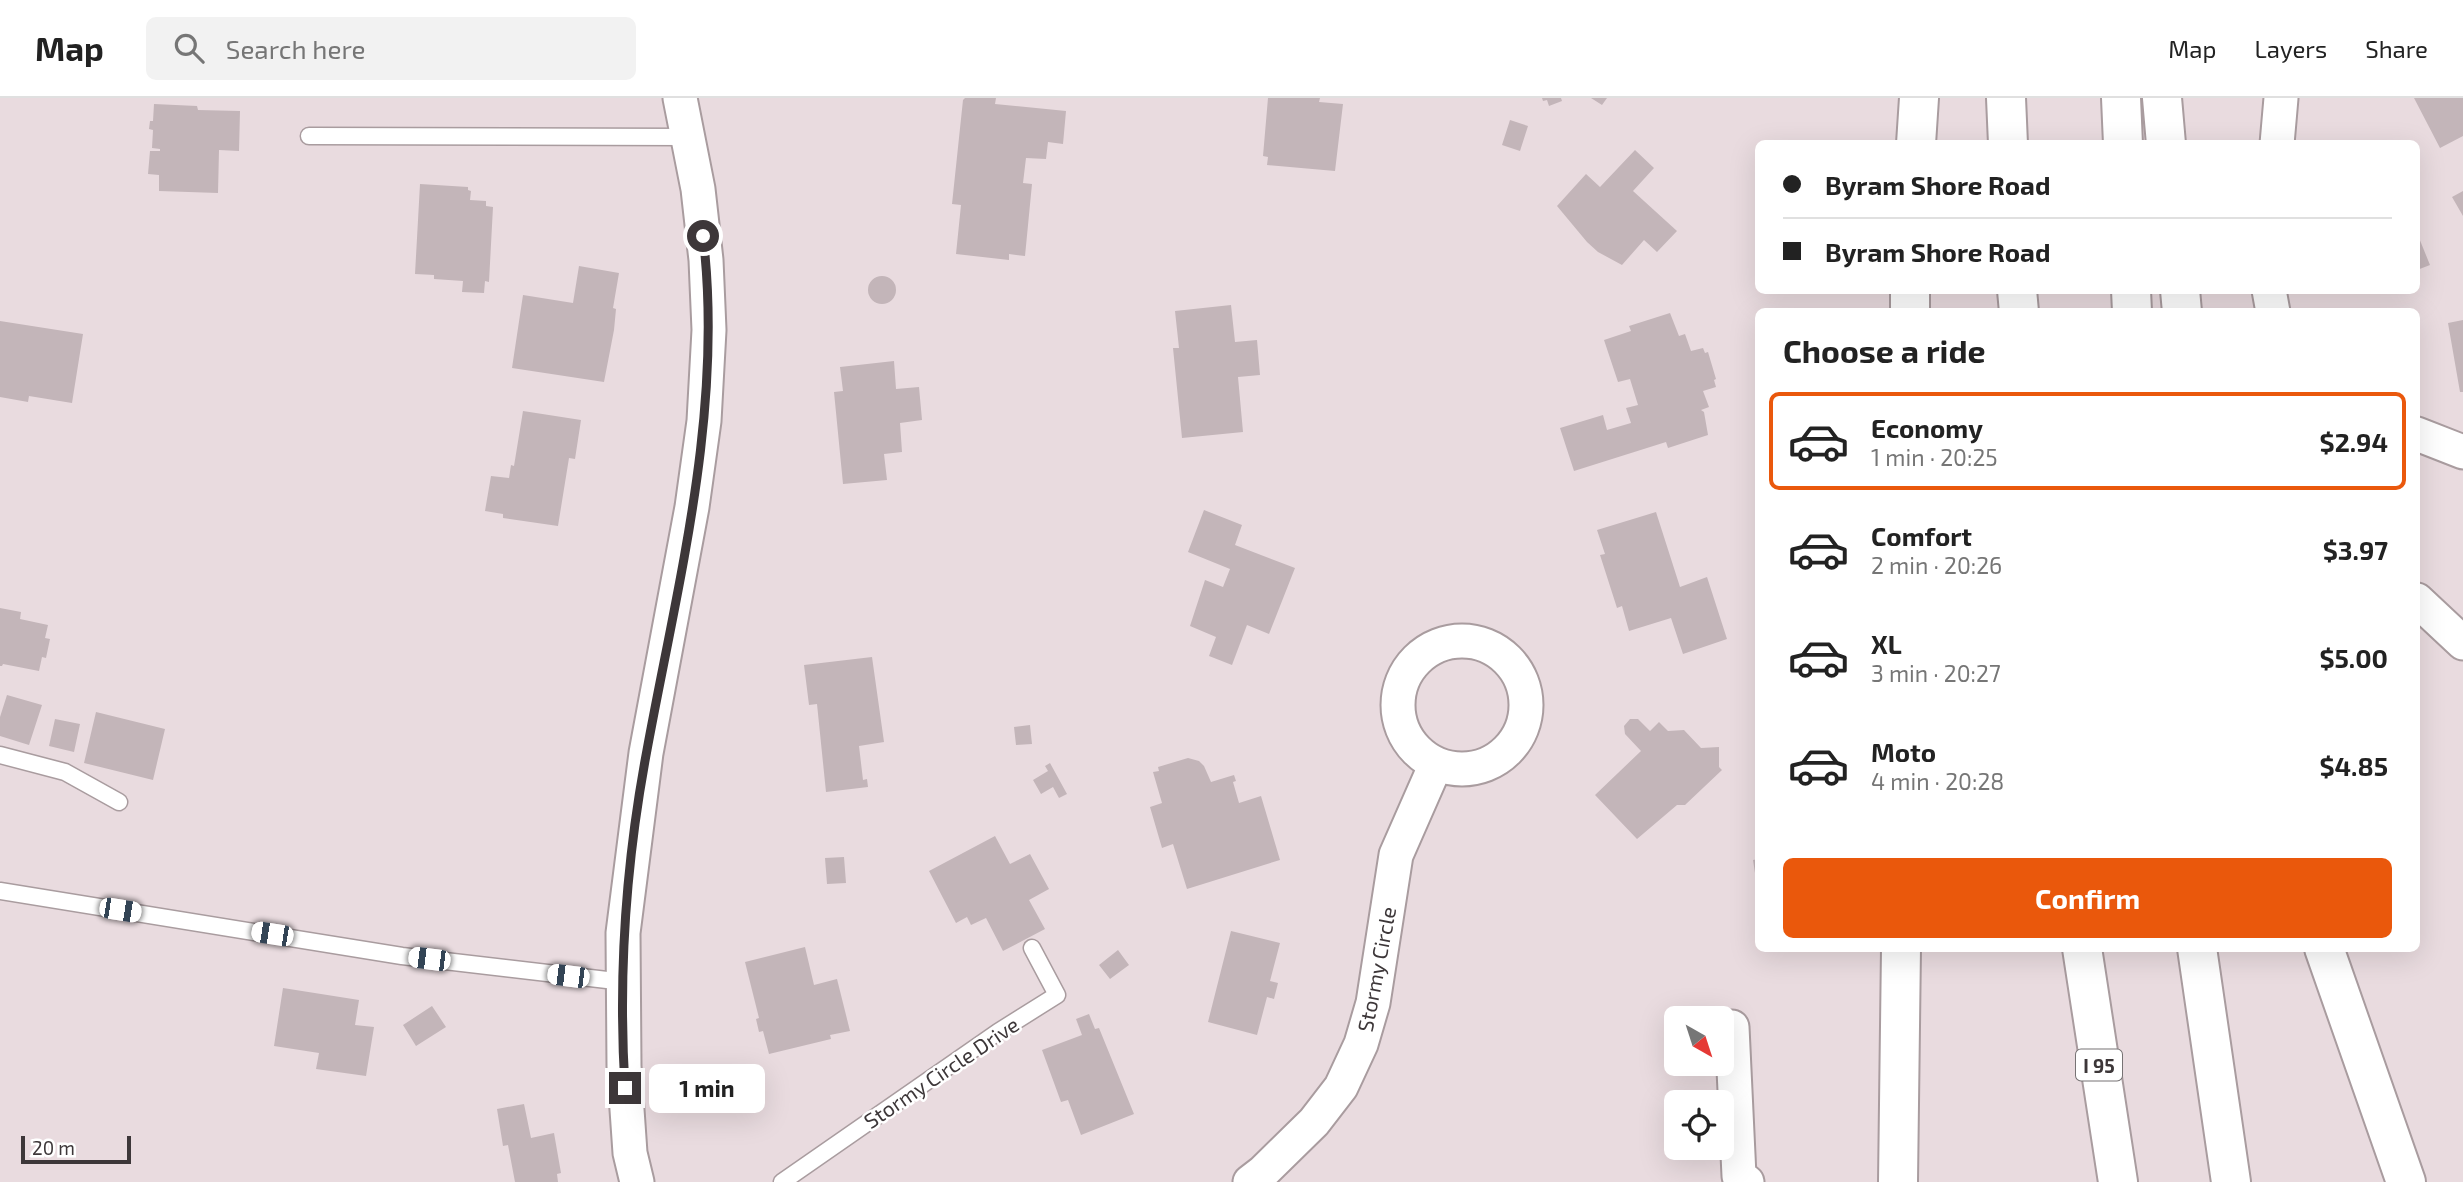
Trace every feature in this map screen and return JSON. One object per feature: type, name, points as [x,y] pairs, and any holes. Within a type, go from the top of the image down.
[{"type":"highway","points":[[1916,140],[1919,98]]},
{"type":"highway","points":[[2006,98],[2008,140]]},
{"type":"highway","points":[[2121,98],[2123,140]]},
{"type":"highway","points":[[2162,98],[2166,140]]},
{"type":"highway","points":[[1898,1182],[1901,952]]},
{"type":"highway","name":"I 95","points":[[2083,952],[2118,1182]]},
{"type":"highway","points":[[2198,952],[2231,1182]]},
{"type":"highway","points":[[2325,952],[2406,1182]]},
{"type":"street","points":[[637,1182],[630,1153],[625,1091],[623,933],[646,753],[678,588],[704,421],[709,330],[706,260],[698,189],[680,98]]},
{"type":"street","points":[[2277,140],[2281,98]]},
{"type":"street","points":[[2420,436],[2463,452]]},
{"type":"street","points":[[2420,603],[2463,643]]},
{"type":"street","name":"Stormy Circle","points":[[1250,1182],[1314,1122],[1340,1087],[1361,1044],[1373,1003],[1396,855],[1436,764]]},
{"type":"street","points":[[1734,1070],[1739,1176],[1746,1182]]},
{"type":"lane","points":[[309,136],[688,137]]},
{"type":"lane","points":[[0,755],[65,772],[119,802]]},
{"type":"lane","points":[[0,891],[402,956],[624,982]]},
{"type":"lane","name":"Stormy Circle Drive","points":[[782,1182],[998,1032],[1057,995],[1032,948]]},
{"type":"building","points":[[965,98],[996,98],[995,104],[1066,111],[1063,144],[1048,142],[1046,159],[1026,158],[1023,183],[1032,184],[1025,256],[1009,254],[1009,260],[956,254],[961,205],[952,204]]},
{"type":"building","points":[[1268,98],[1320,98],[1319,102],[1343,104],[1335,171],[1267,165],[1268,157],[1263,156]]},
{"type":"building","points":[[1542,98],[1561,98],[1562,101],[1549,106],[1547,100],[1543,101]]},
{"type":"building","points":[[1591,98],[1607,98],[1602,105]]},
{"type":"building","points":[[2414,98],[2463,98],[2463,136],[2440,148]]},
{"type":"building","points":[[154,104],[197,106],[198,110],[240,111],[239,151],[219,150],[218,193],[159,191],[159,175],[148,174],[150,151],[160,151],[152,148],[153,130],[149,129],[150,121],[153,121]]},
{"type":"building","points":[[1510,120],[1528,126],[1520,151],[1502,145]]},
{"type":"building","points":[[1635,150],[1654,168],[1633,191],[1677,231],[1657,252],[1644,240],[1622,265],[1598,252],[1557,206],[1586,174],[1600,187]]},
{"type":"building","points":[[420,184],[468,187],[471,191],[470,200],[486,201],[486,206],[493,207],[489,282],[485,281],[484,293],[462,292],[463,281],[434,279],[434,275],[415,274]]},
{"type":"building","points":[[2463,191],[2463,216],[2452,197]]},
{"type":"building","points":[[2420,240],[2430,265],[2420,269]]},
{"type":"building","points":[[579,266],[619,273],[613,308],[616,309],[614,330],[604,382],[512,368],[523,295],[573,303]]},
{"type":"building","points":[[882,276],[892,280],[896,290],[892,300],[882,304],[872,300],[868,290],[872,280]]},
{"type":"building","points":[[1231,305],[1235,342],[1257,340],[1260,375],[1238,377],[1243,432],[1182,438],[1173,348],[1179,348],[1175,311]]},
{"type":"building","points":[[1670,313],[1679,336],[1685,334],[1691,351],[1703,348],[1705,353],[1708,352],[1716,387],[1703,391],[1709,407],[1701,410],[1704,412],[1708,435],[1668,448],[1666,442],[1574,471],[1560,428],[1603,415],[1607,430],[1631,423],[1626,408],[1638,405],[1630,379],[1618,382],[1604,340],[1631,331],[1629,326]]},
{"type":"building","points":[[2463,320],[2463,392],[2460,392],[2448,323]]},
{"type":"building","points":[[0,321],[83,334],[72,403],[29,396],[28,402],[0,397]]},
{"type":"building","points":[[894,361],[896,389],[919,387],[922,420],[900,423],[902,452],[884,454],[887,480],[843,484],[834,392],[843,391],[840,367]]},
{"type":"building","points":[[523,411],[581,420],[575,459],[569,458],[558,526],[503,518],[503,514],[485,511],[491,476],[509,478],[511,465],[514,466]]},
{"type":"building","points":[[1204,510],[1242,525],[1235,545],[1295,568],[1269,634],[1247,625],[1232,665],[1209,656],[1216,637],[1190,626],[1205,580],[1223,587],[1230,569],[1188,552]]},
{"type":"building","points":[[1656,512],[1680,587],[1707,577],[1727,639],[1683,654],[1671,618],[1629,631],[1622,606],[1617,608],[1600,555],[1605,554],[1597,530]]},
{"type":"building","points":[[0,608],[21,612],[20,619],[48,625],[45,638],[50,639],[46,658],[42,657],[39,671],[3,664],[0,666]]},
{"type":"building","points":[[872,657],[884,742],[859,746],[863,780],[867,779],[868,787],[826,792],[817,704],[809,705],[804,665]]},
{"type":"building","points":[[7,695],[42,705],[29,745],[0,736],[0,717]]},
{"type":"building","points":[[96,712],[165,729],[153,780],[84,763]]},
{"type":"building","points":[[55,719],[80,724],[74,752],[49,746]]},
{"type":"building","points":[[1630,719],[1638,719],[1650,731],[1659,722],[1668,731],[1684,730],[1701,748],[1719,747],[1719,767],[1722,770],[1685,805],[1677,805],[1637,839],[1595,795],[1641,751],[1625,734],[1624,726]]},
{"type":"building","points":[[1030,725],[1032,744],[1016,745],[1014,727]]},
{"type":"building","points":[[1188,758],[1199,761],[1204,766],[1211,782],[1234,775],[1236,781],[1233,782],[1239,803],[1261,796],[1280,860],[1187,889],[1173,844],[1162,848],[1150,807],[1162,803],[1153,772],[1159,771],[1158,767]]},
{"type":"building","points":[[1050,763],[1067,794],[1059,798],[1053,787],[1041,794],[1033,780],[1048,771],[1045,766]]},
{"type":"building","points":[[995,836],[1010,864],[1030,854],[1049,889],[1029,900],[1045,929],[1003,951],[986,918],[971,925],[967,917],[956,923],[929,871]]},
{"type":"building","points":[[844,857],[846,883],[827,884],[825,858]]},
{"type":"building","points":[[1231,931],[1280,943],[1270,981],[1278,983],[1274,999],[1267,997],[1257,1035],[1208,1022]]},
{"type":"building","points":[[805,947],[814,985],[837,979],[850,1031],[830,1035],[831,1039],[769,1054],[763,1031],[759,1032],[756,1019],[759,1018],[745,962]]},
{"type":"building","points":[[1118,950],[1129,965],[1110,979],[1099,965]]},
{"type":"building","points":[[283,988],[359,1000],[355,1025],[374,1027],[366,1076],[316,1069],[319,1053],[274,1046]]},
{"type":"building","points":[[432,1006],[446,1027],[416,1046],[403,1025]]},
{"type":"building","points":[[1089,1014],[1095,1029],[1099,1028],[1134,1114],[1081,1135],[1068,1100],[1061,1102],[1042,1050],[1082,1035],[1076,1019]]},
{"type":"building","points":[[524,1104],[531,1138],[554,1133],[561,1173],[557,1174],[558,1182],[515,1182],[508,1145],[503,1146],[497,1109]]},
{"type":"route","points":[[625,1088],[623,933],[629,876],[646,753],[678,588],[704,421],[709,330],[703,236]]}]
